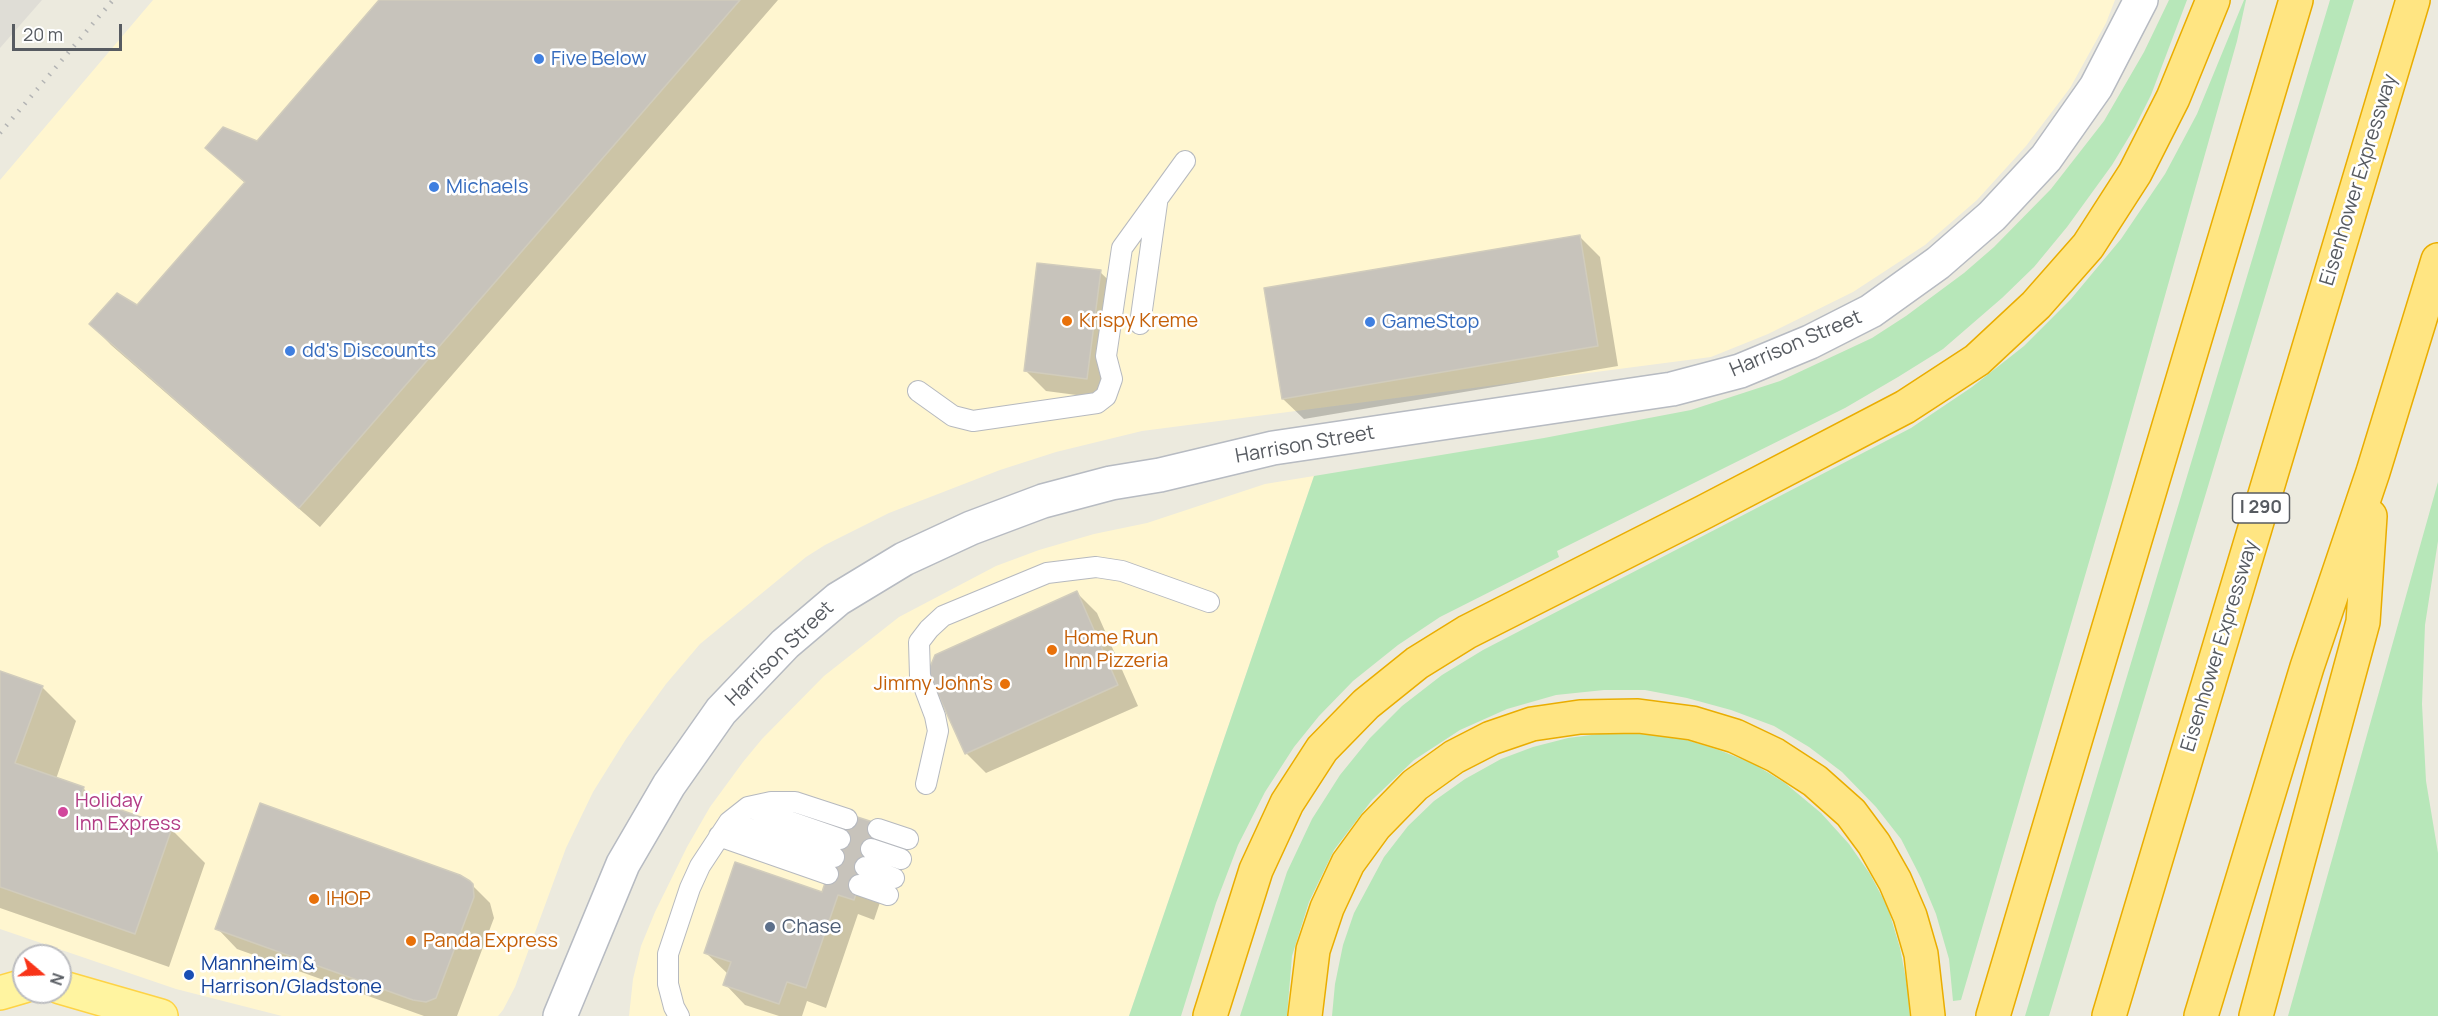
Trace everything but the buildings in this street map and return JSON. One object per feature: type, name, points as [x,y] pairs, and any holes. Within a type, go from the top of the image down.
[{"type":"highway","points":[[1210,1016],[1256,870],[1287,803],[1322,749],[1359,712],[1417,663],[1467,632],[1905,407],[1977,360],[2036,305],[2088,246],[2135,173],[2173,98],[2213,0]]},
{"type":"highway","points":[[1993,1016],[2296,0]]},
{"type":"highway","name":"Eisenhower Expressway","points":[[2109,1016],[2413,0]]},
{"type":"highway","points":[[2201,1016],[2307,667],[2373,472],[2438,260]]},
{"type":"highway","points":[[2256,1016],[2363,622],[2373,472]]},
{"type":"highway","points":[[1305,1016],[1313,950],[1327,908],[1344,872],[1375,826],[1415,785],[1454,757],[1491,738],[1532,724],[1580,717],[1638,716],[1692,723],[1735,735],[1775,755],[1815,781],[1851,813],[1874,844],[1895,881],[1910,916],[1921,954],[1928,1016]]},
{"type":"main road","name":"Harrison Street","points":[[560,1016],[623,864],[669,785],[721,711],[785,644],[838,599],[904,559],[971,528],[1043,501],[1111,483],[1161,475],[1273,448],[1672,389],[1740,371],[1810,342],[1871,311],[1938,263],[1992,216],[2046,158],[2096,87],[2141,0]]},
{"type":"main road","points":[[72,990],[161,1016]]},
{"type":"lane","points":[[918,392],[952,416],[973,421],[1097,403],[1106,396],[1112,379],[1106,356],[1122,248],[1185,161]]},
{"type":"lane","points":[[1140,324],[1157,200]]},
{"type":"lane","points":[[926,784],[938,731],[920,675],[919,642],[929,629],[944,616],[1047,573],[1096,567],[1122,571],[1209,602]]},
{"type":"lane","points":[[679,1016],[674,1007],[668,984],[668,954],[690,888],[700,866],[724,829],[748,807],[771,802],[795,802],[847,819]]},
{"type":"lane","points":[[724,829],[834,857],[748,807]]},
{"type":"lane","points":[[878,829],[908,838]]},
{"type":"lane","points":[[894,877],[865,867],[894,877]]},
{"type":"shaded area","points":[[0,0],[42,0],[0,48]]},
{"type":"shaded area","points":[[153,0],[2115,0],[2106,23],[2070,88],[2026,146],[1977,200],[1925,245],[1853,292],[1768,334],[1711,357],[1142,431],[1056,452],[1000,470],[889,513],[825,545],[806,557],[700,644],[666,684],[626,739],[593,792],[566,848],[515,987],[498,1016],[282,1016],[176,989],[72,954],[72,944],[44,944],[0,929],[0,180]]},
{"type":"shaded area","points":[[1314,476],[1129,1016],[629,1016],[633,979],[641,946],[687,847],[710,807],[743,762],[762,739],[824,676],[899,617],[996,566],[1039,550],[1094,534],[1147,523],[1265,484]]},
{"type":"green space","points":[[2169,0],[2187,0],[2151,95],[2135,127],[2112,165],[2067,227],[2034,267],[1943,349],[1898,377],[1845,408],[1557,551],[1559,557],[1440,617],[1398,645],[1353,681],[1319,716],[1294,747],[1265,792],[1238,845],[1216,903],[1181,1016],[1129,1016],[1314,476],[1544,438],[1691,410],[1780,381],[1872,338],[1964,273],[1994,247],[2051,189],[2104,121],[2144,52]]},
{"type":"green space","points":[[2244,0],[2246,0],[2237,41],[2108,497],[1961,1000],[1953,1001],[1949,959],[1936,914],[1901,839],[1876,807],[1842,772],[1809,747],[1774,726],[1731,710],[1645,690],[1604,690],[1556,695],[1507,709],[1460,730],[1414,760],[1372,800],[1334,850],[1309,902],[1292,956],[1287,1016],[1240,1016],[1287,872],[1312,819],[1340,775],[1370,738],[1402,706],[1442,675],[1483,650],[1911,428],[1972,387],[2024,346],[2071,299],[2121,239],[2165,174],[2197,114]]},
{"type":"green space","points":[[2330,0],[2354,0],[2049,1016],[2025,1016]]},
{"type":"green space","points":[[2438,482],[2438,541],[2425,625],[2422,704],[2426,781],[2438,853],[2438,1016],[2288,1016]]},
{"type":"green space","points":[[1607,733],[1645,734],[1687,740],[1719,750],[1754,764],[1785,783],[1821,813],[1849,844],[1870,874],[1888,908],[1900,948],[1909,995],[1910,1016],[1332,1016],[1335,984],[1343,945],[1354,913],[1384,857],[1408,826],[1434,801],[1465,779],[1501,759],[1533,747],[1568,738]]},
{"type":"railway","points":[[0,133],[113,0]]},
{"type":"place","name":"Five Below","points":[[539,59]]},
{"type":"place","name":"Michaels","points":[[434,187]]},
{"type":"place","name":"Krispy Kreme","points":[[1067,321]]},
{"type":"place","name":"GameStop","points":[[1370,322]]},
{"type":"place","name":"dd's Discounts","points":[[290,351]]},
{"type":"place","name":"Home Run Inn Pizzeria","points":[[1052,650]]},
{"type":"place","name":"Jimmy John's","points":[[1005,684]]},
{"type":"place","name":"Holiday Inn Express","points":[[63,812]]},
{"type":"place","name":"IHOP","points":[[314,899]]},
{"type":"place","name":"Chase","points":[[770,927]]},
{"type":"place","name":"Panda Express","points":[[411,941]]},
{"type":"place","name":"Mannheim & Harrison/Gladstone","points":[[189,975]]}]
